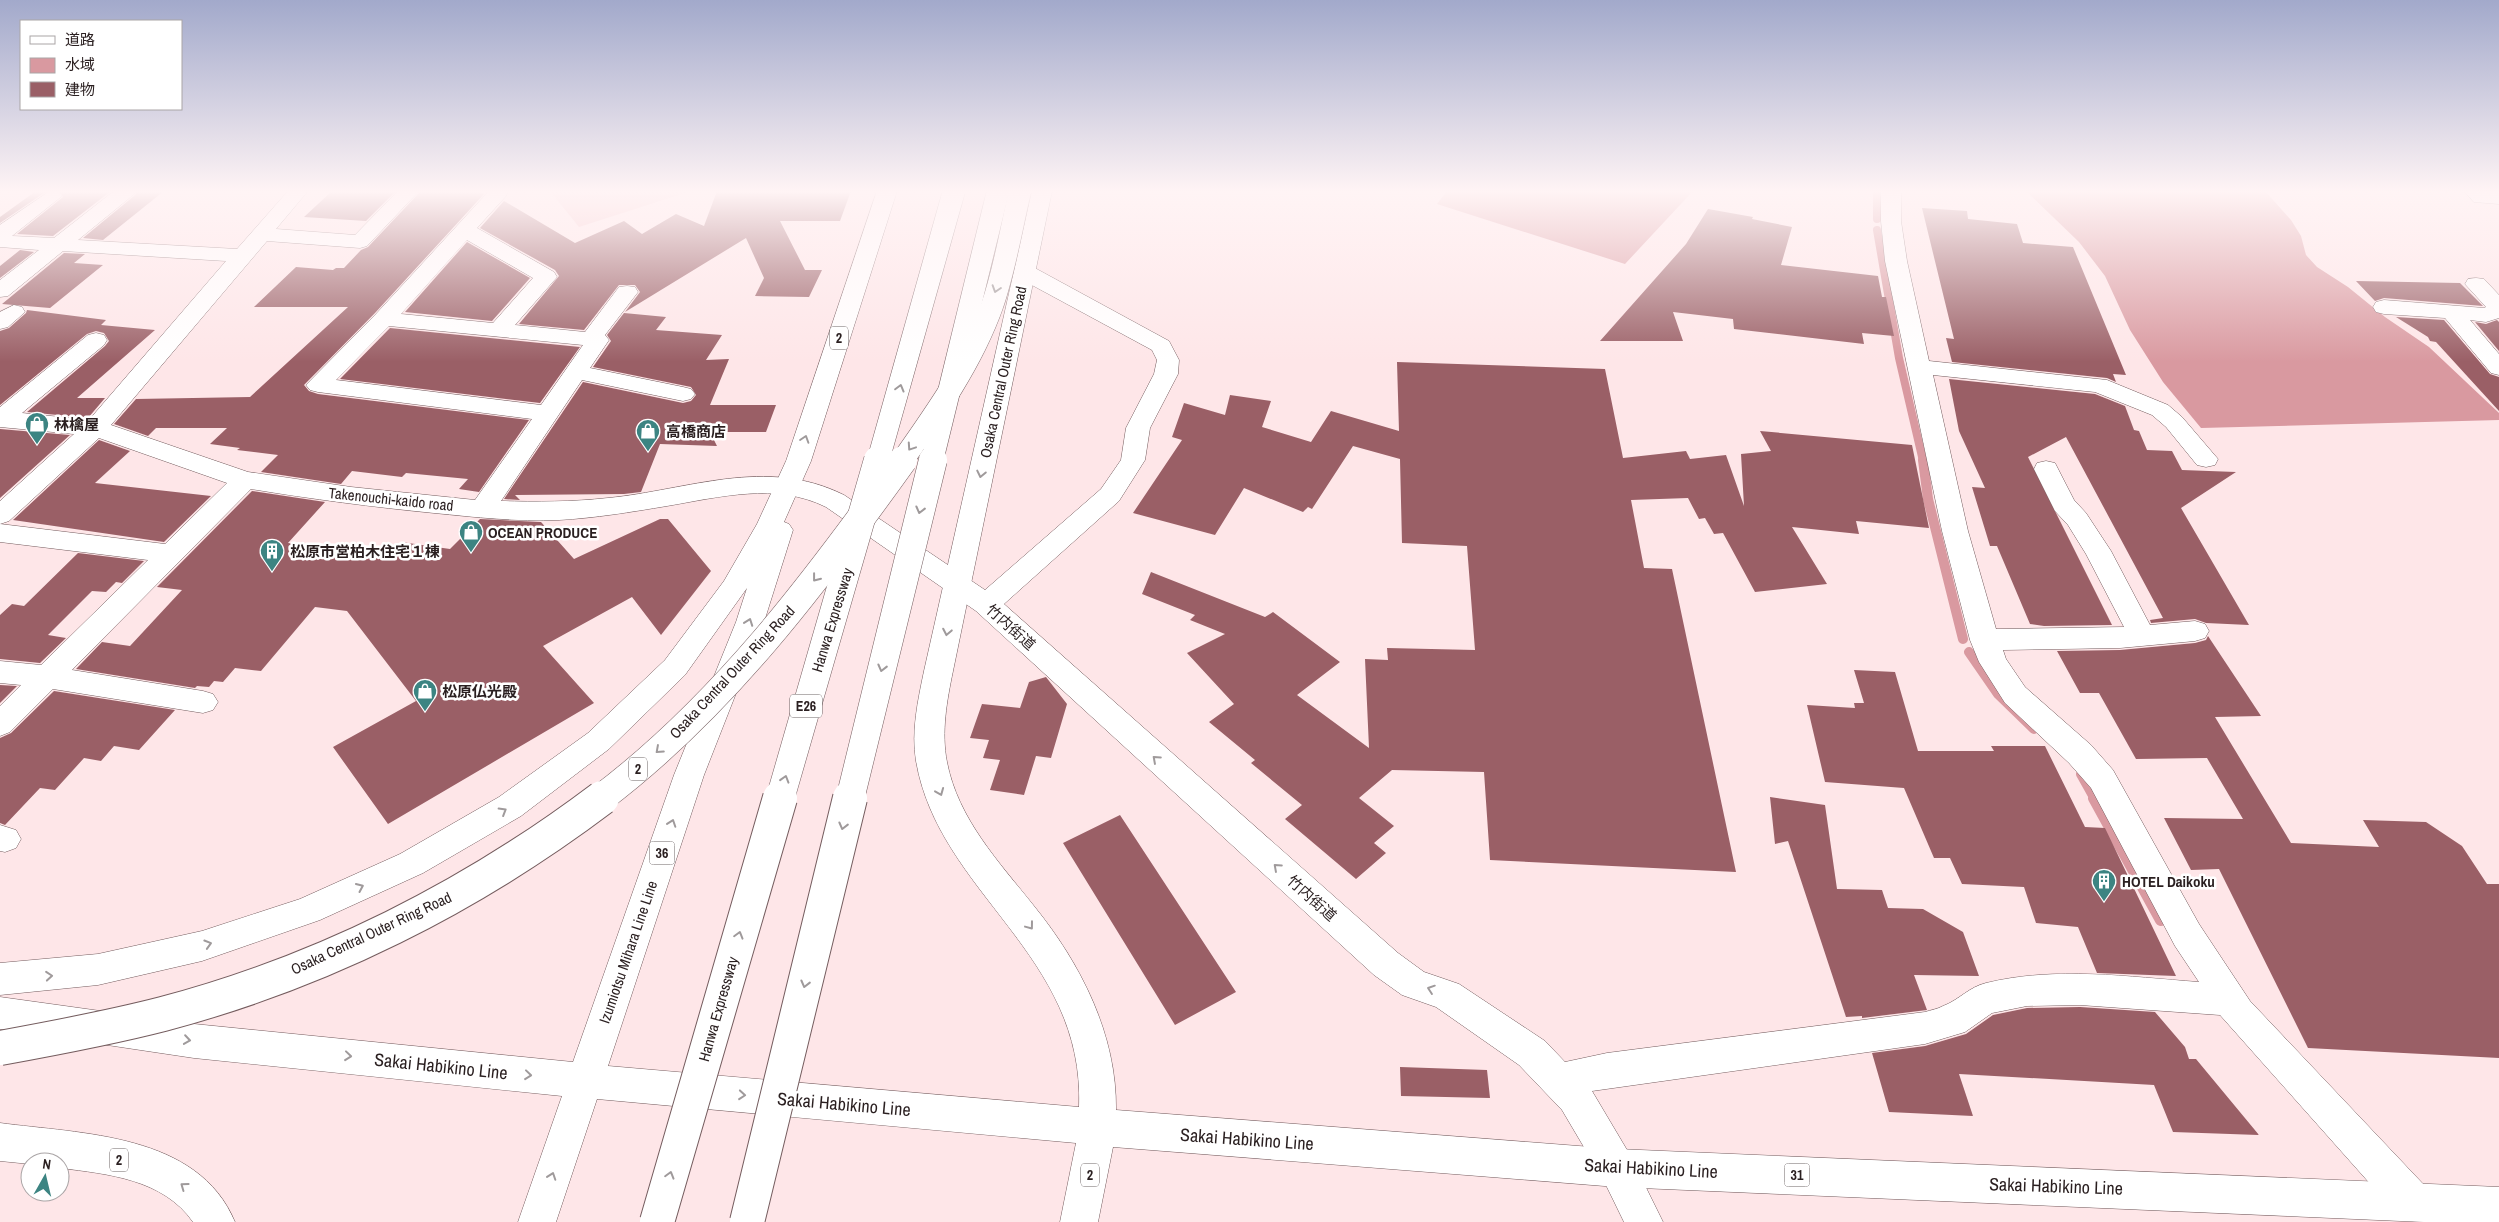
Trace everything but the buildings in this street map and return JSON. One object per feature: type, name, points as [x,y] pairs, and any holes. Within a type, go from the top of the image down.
[{"type":"main road","points":[[0,291],[55,248]]},
{"type":"main road","points":[[109,248],[241,256]]},
{"type":"main road","points":[[0,515],[95,428],[248,248]]},
{"type":"main road","points":[[449,248],[384,319],[318,385],[548,413]]},
{"type":"main road","points":[[496,248],[546,277],[499,330]]},
{"type":"main road","name":"2","points":[[0,979],[67,975],[176,953],[285,918],[387,875],[431,853],[512,805],[609,733],[693,645],[734,588],[789,485],[868,248]]},
{"type":"main road","name":"Hanwa Expressway","points":[[657,1222],[747,904],[884,446],[938,248]]},
{"type":"main road","points":[[747,1222],[984,248]]},
{"type":"main road","name":"Osaka Central Outer Ring Road","points":[[0,1048],[78,1035],[166,1013],[271,979],[354,944],[412,918],[500,868],[582,814],[619,785],[702,709],[802,596],[887,482],[932,417],[970,355],[987,318],[1000,280],[1007,248]]},
{"type":"main road","name":"Osaka Central Outer Ring Road","points":[[1030,248],[956,584],[928,743],[934,777],[966,845],[1031,926],[1067,983],[1081,1012],[1096,1068],[1098,1096],[1096,1127],[1080,1222]]},
{"type":"main road","points":[[1895,248],[1955,531],[1984,640],[1992,662],[2012,691],[2080,754],[2102,779],[2187,935],[2229,1000],[2411,1200]]},
{"type":"main road","points":[[986,604],[1110,495],[1133,460],[1138,428],[1166,374],[1168,360],[1161,346],[1025,272]]},
{"type":"main road","points":[[2384,307],[2486,315],[2499,309],[2476,284]]},
{"type":"main road","points":[[592,339],[627,292]]},
{"type":"main road","points":[[2452,312],[2499,368]]},
{"type":"main road","points":[[384,319],[598,340],[482,509]]},
{"type":"main road","points":[[0,419],[96,340]]},
{"type":"main road","points":[[1919,367],[2098,386],[2160,410],[2174,422],[2206,460]]},
{"type":"main road","points":[[2472,368],[2499,368]]},
{"type":"main road","points":[[576,372],[683,394]]},
{"type":"main road","name":"Takenouchi-kaido road","points":[[0,419],[95,428],[245,480],[351,496],[482,509],[557,511],[609,507],[744,485],[789,485]]},
{"type":"main road","points":[[2046,468],[2064,505],[2077,519],[2098,551],[2142,636]]},
{"type":"main road","points":[[0,724],[245,480]]},
{"type":"main road","name":"竹内街道","points":[[789,485],[818,492],[835,501],[986,604],[1386,964],[1414,984],[1447,995],[1532,1053],[1575,1097],[1617,1168],[1644,1222]]},
{"type":"main road","name":"Izumiotsu Mihara Line Line","points":[[537,1222],[689,775],[752,614],[780,529],[789,485]]},
{"type":"main road","points":[[0,533],[170,554]]},
{"type":"main road","points":[[1984,640],[2142,636],[2195,631]]},
{"type":"main road","points":[[0,672],[47,677],[203,702]]},
{"type":"main road","points":[[1558,1081],[1607,1070],[1925,1028],[1953,1020],[1984,999],[2027,990],[2080,989],[2229,1000]]},
{"type":"main road","name":"Sakai Habikino Line","points":[[0,1013],[194,1040],[585,1080],[1096,1127],[1617,1168],[2411,1200],[2499,1206]]},
{"type":"main road","name":"2","points":[[0,1142],[130,1162],[160,1172],[184,1184],[204,1203],[216,1222]]},
{"type":"water","points":[[1575,248],[1640,248],[1625,264]]},
{"type":"water","points":[[2084,248],[2304,248],[2306,255],[2317,267],[2348,287],[2385,317],[2429,347],[2499,413],[2499,420],[2201,428],[2163,382],[2130,330],[2105,276]]},
{"type":"waterway","points":[[1880,248],[1899,358],[1923,461]]},
{"type":"waterway","points":[[1923,460],[1928,499],[1963,639]]},
{"type":"waterway","points":[[1969,652],[1998,694],[2034,729]]},
{"type":"waterway","points":[[2081,774],[2095,799]]},
{"type":"waterway","points":[[2094,798],[2161,920]]},
{"type":"place","name":"林檎屋","points":[[37,445]]},
{"type":"place","name":"高橋商店","points":[[648,452]]},
{"type":"place","name":"OCEAN PRODUCE","points":[[471,553]]},
{"type":"place","name":"松原市営柏木住宅１棟","points":[[272,572]]},
{"type":"place","name":"松原仏光殿","points":[[425,712]]},
{"type":"place","name":"HOTEL Daikoku","points":[[2104,902]]}]
